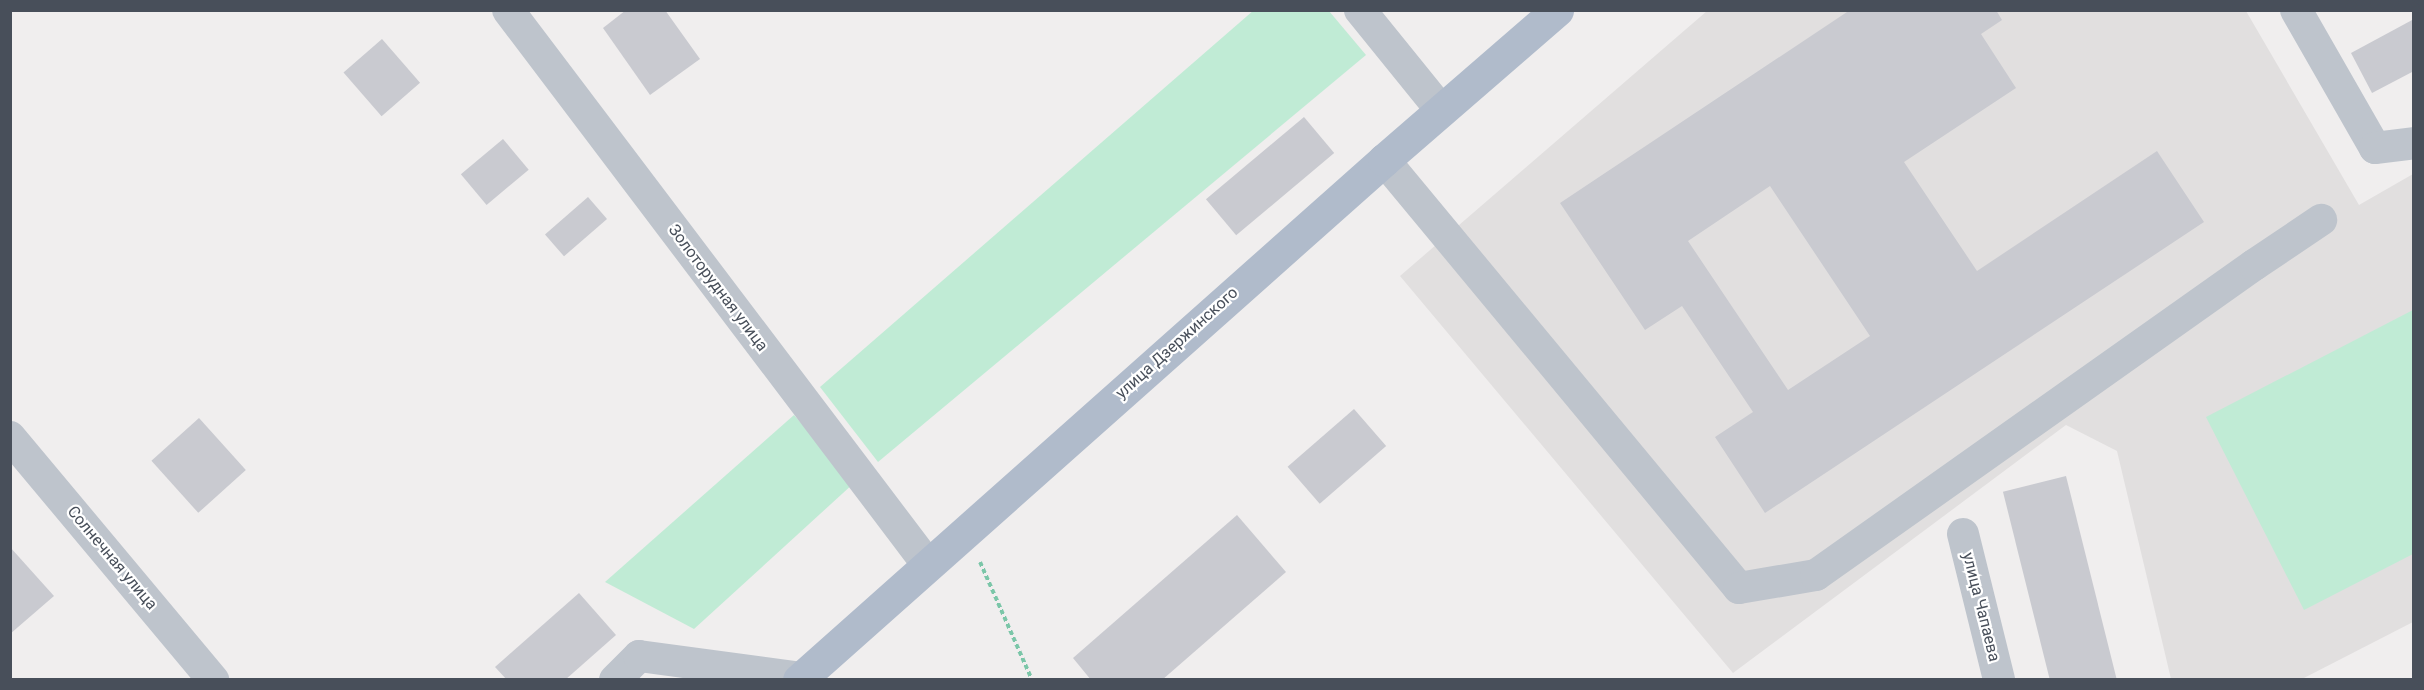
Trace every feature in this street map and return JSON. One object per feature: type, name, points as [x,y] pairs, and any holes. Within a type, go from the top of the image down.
[{"type":"main road","name":"улица Дзержинского","points":[[800,679],[1384,160],[1557,10]]},
{"type":"street","name":"Золоторудная улица","points":[[508,10],[928,565]]},
{"type":"street","points":[[1360,10],[1441,110]]},
{"type":"street","points":[[2296,10],[2375,148],[2414,143]]},
{"type":"street","points":[[1384,160],[1739,588],[1816,575],[2234,278],[2321,220]]},
{"type":"street","name":"Солнечная улица","points":[[10,437],[213,680]]},
{"type":"street","name":"улица Чапаева","points":[[1963,534],[1999,680]]},
{"type":"street","points":[[615,680],[639,656],[800,679]]},
{"type":"path","points":[[966,531],[1032,680]]},
{"type":"shaded area","points":[[1707,11],[2246,11],[2359,205],[2413,174],[2413,622],[2302,679],[2171,679],[2117,451],[2066,425],[1733,673],[1400,276]]},
{"type":"green space","points":[[1254,10],[1329,11],[1366,55],[878,462],[820,387]]},
{"type":"green space","points":[[2413,310],[2413,554],[2304,610],[2206,417]]},
{"type":"green space","points":[[794,415],[854,483],[694,629],[605,582]]},
{"type":"building","points":[[626,10],[665,10],[700,59],[650,95],[603,28]]},
{"type":"building","points":[[1850,10],[1996,10],[2002,20],[1981,34],[2016,88],[1904,162],[1977,271],[2157,151],[2204,222],[1765,513],[1715,437],[1753,412],[1682,306],[1645,330],[1560,203]],"holes":[[[1770,186],[1870,336],[1788,390],[1688,241]]]},
{"type":"building","points":[[2414,19],[2414,71],[2372,93],[2351,53]]},
{"type":"building","points":[[382,39],[420,83],[382,116],[344,72]]},
{"type":"building","points":[[1304,117],[1334,153],[1236,235],[1206,199]]},
{"type":"building","points":[[503,139],[529,170],[487,205],[461,174]]},
{"type":"building","points":[[588,197],[607,219],[564,256],[545,234]]},
{"type":"building","points":[[1354,409],[1386,446],[1320,504],[1288,467]]},
{"type":"building","points":[[199,418],[246,470],[198,513],[151,461]]},
{"type":"building","points":[[2066,476],[2117,680],[2050,680],[2003,492]]},
{"type":"building","points":[[1237,515],[1286,572],[1162,680],[1091,680],[1073,658]]},
{"type":"building","points":[[10,547],[54,596],[10,634]]},
{"type":"building","points":[[579,593],[616,635],[565,680],[507,680],[495,667]]}]
